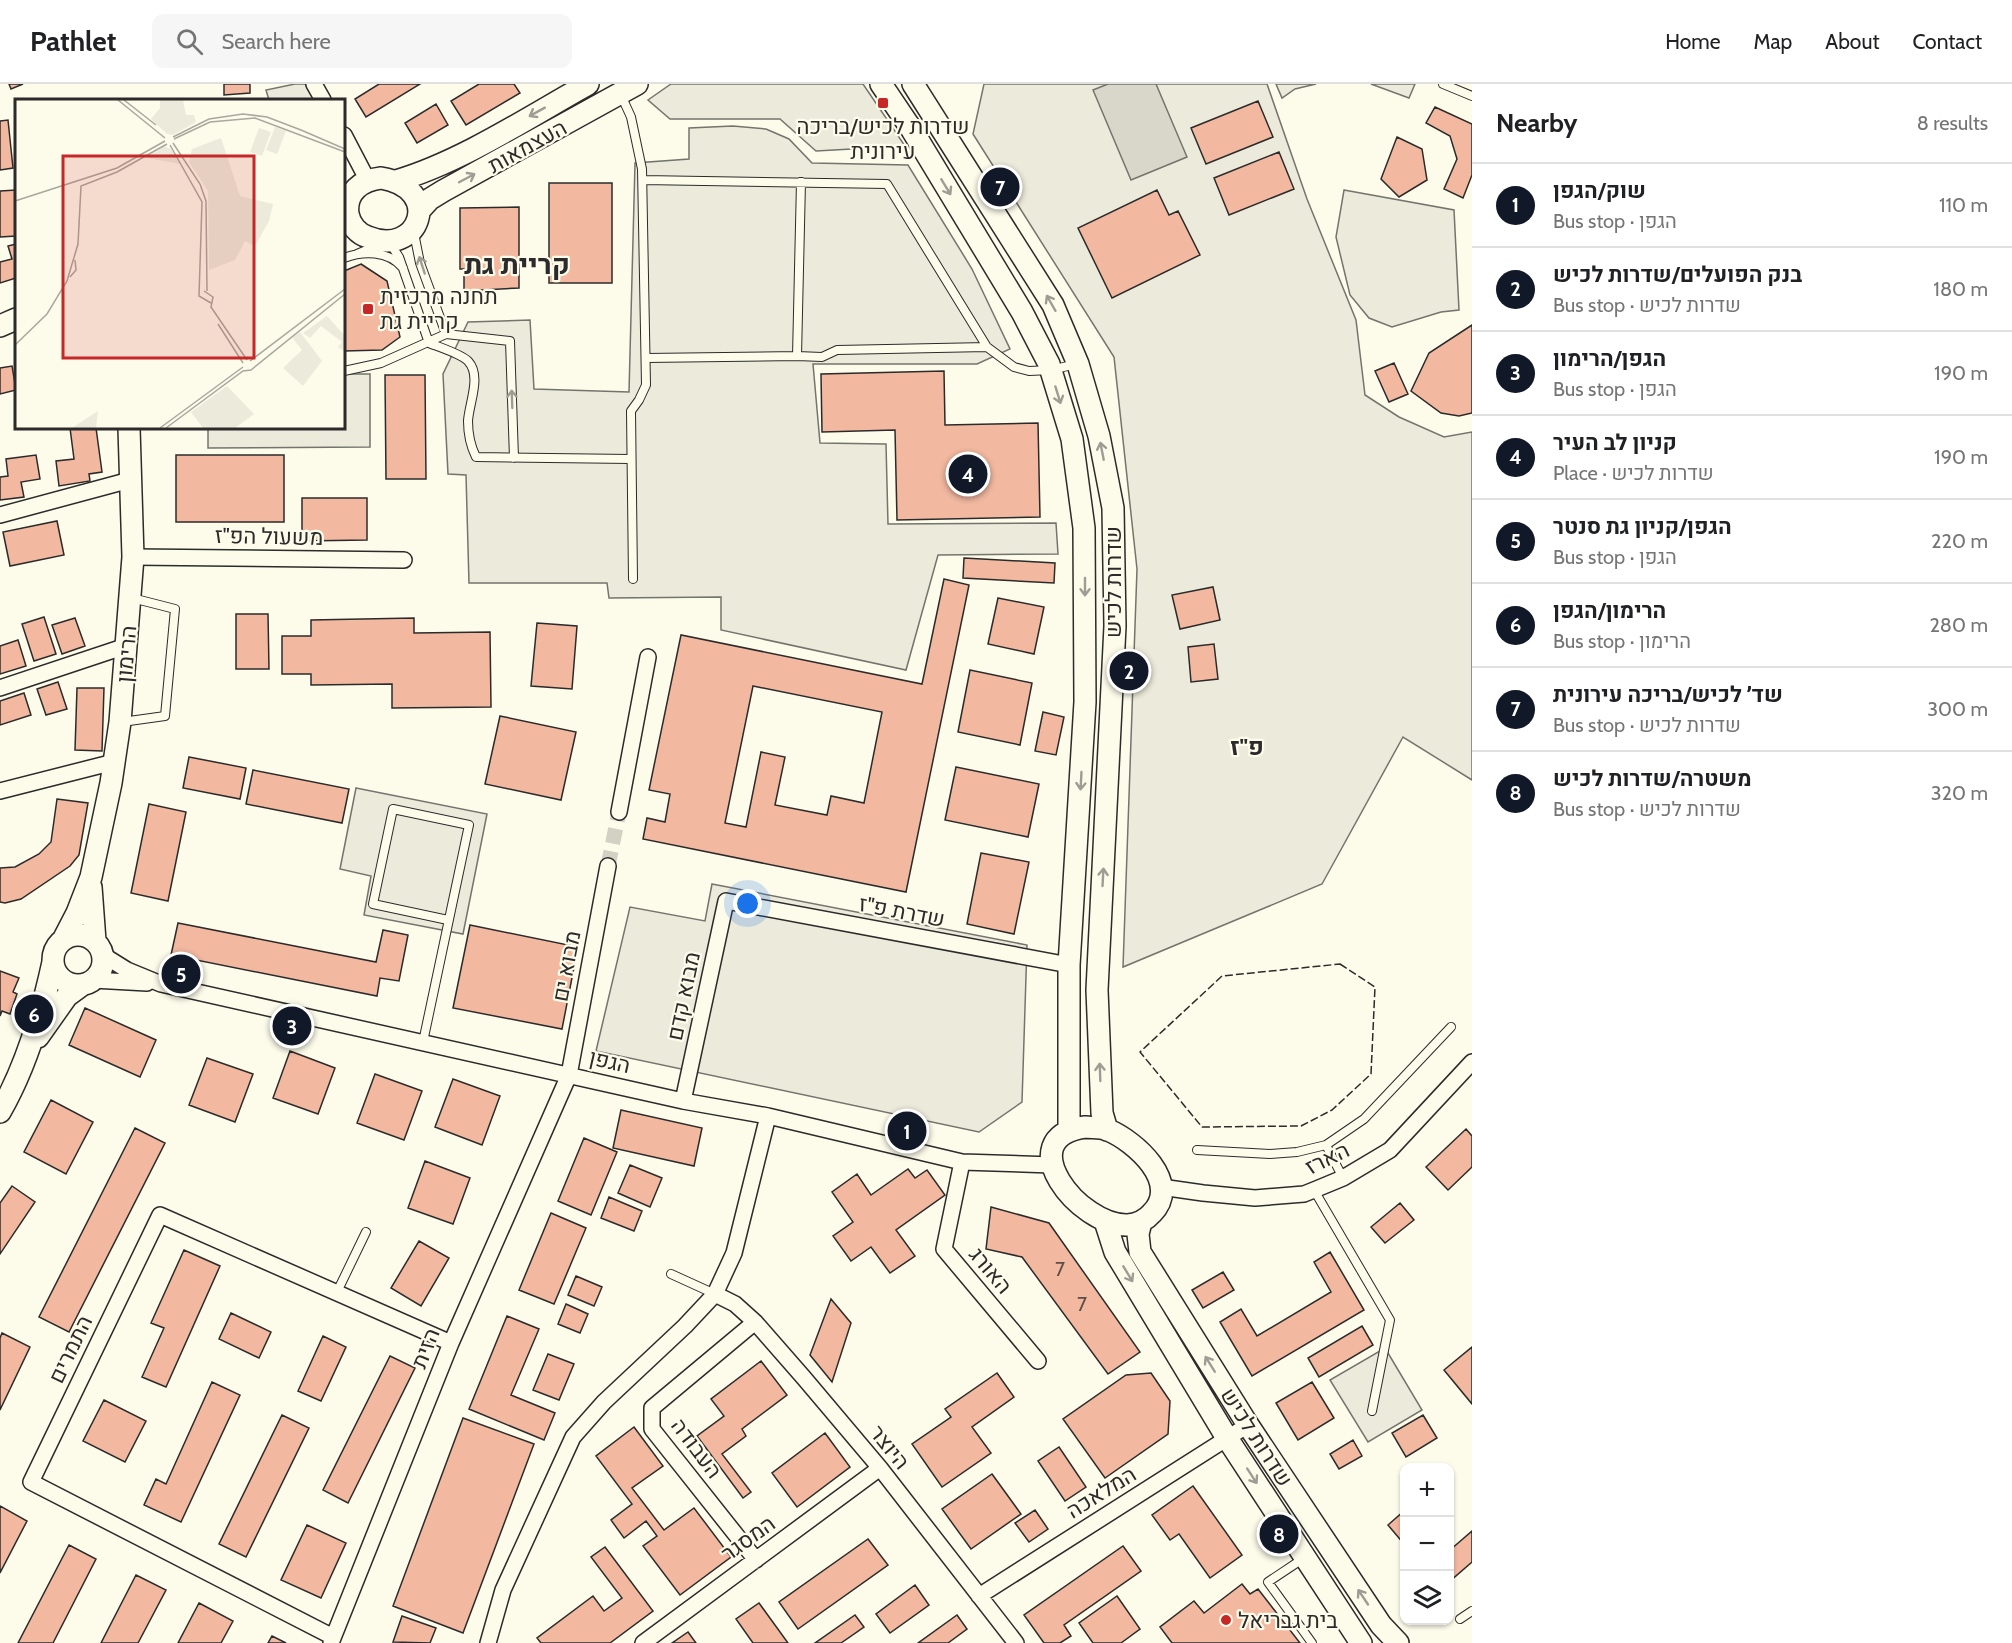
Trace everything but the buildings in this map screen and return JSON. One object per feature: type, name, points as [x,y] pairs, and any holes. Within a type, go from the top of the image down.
[{"type":"main road","name":"העצמאות","points":[[396,181],[452,158],[588,84]]},
{"type":"main road","name":"שדרות לכיש","points":[[881,84],[912,130],[1022,312],[1051,370],[1072,439],[1084,528],[1085,702],[1070,965],[1069,1130]]},
{"type":"main road","name":"שדרות לכיש","points":[[913,84],[1053,305],[1078,364],[1099,436],[1113,508],[1115,626],[1097,990],[1102,1113],[1107,1130]]},
{"type":"main road","name":"העצמאות","points":[[416,220],[430,199],[443,191],[629,89]]},
{"type":"main road","points":[[381,178],[396,181],[413,193],[417,199],[416,220],[404,237],[389,242],[351,231],[346,201],[356,188],[368,181],[381,178]]},
{"type":"main road","points":[[0,326],[15,319]]},
{"type":"main road","points":[[0,326],[15,324]]},
{"type":"main road","name":"הרימון","points":[[63,940],[91,877],[120,722],[134,557],[129,429]]},
{"type":"main road","name":"הרימון","points":[[91,877],[91,911],[99,948]]},
{"type":"main road","points":[[3,1101],[29,1049],[63,1002],[101,971],[99,948],[79,935],[63,940],[56,950],[29,1049]]},
{"type":"main road","points":[[53,962],[57,974],[63,980],[74,985],[87,983]]},
{"type":"main road","points":[[1085,1127],[1107,1130],[1139,1150],[1158,1174],[1161,1197],[1157,1208],[1141,1222],[1129,1225],[1106,1221],[1096,1216],[1073,1198],[1056,1178],[1052,1165],[1054,1145],[1059,1137],[1069,1130],[1085,1127]]},
{"type":"main road","name":"שדרות לכיש","points":[[1106,1221],[1115,1252],[1227,1438],[1357,1639]]},
{"type":"main road","name":"שדרות לכיש","points":[[1141,1222],[1138,1234],[1140,1252],[1248,1425],[1381,1625],[1398,1643]]},
{"type":"street","points":[[314,84],[322,99]]},
{"type":"street","points":[[345,137],[368,181]]},
{"type":"street","points":[[0,515],[130,480]]},
{"type":"street","name":"משעול הפ\"ז","points":[[134,557],[404,560]]},
{"type":"street","points":[[0,687],[126,646]]},
{"type":"street","points":[[619,812],[648,657]]},
{"type":"street","points":[[0,791],[114,762]]},
{"type":"street","name":"מבוא ים","points":[[568,1075],[608,866]]},
{"type":"street","name":"שדרת פ\"ז","points":[[726,901],[1070,965]]},
{"type":"street","name":"מבוא קדם","points":[[683,1101],[726,901]]},
{"type":"street","name":"הגפן","points":[[99,948],[128,970],[162,984],[683,1101],[768,1116],[962,1162],[1052,1165]]},
{"type":"street","name":"הגפן","points":[[87,983],[162,984]]},
{"type":"street","name":"הארז","points":[[1161,1187],[1255,1198],[1304,1194],[1314,1190],[1343,1178],[1390,1150],[1472,1062]]},
{"type":"street","name":"הזית","points":[[332,1640],[451,1342],[568,1075]]},
{"type":"street","points":[[488,1643],[503,1590],[573,1437],[603,1402],[685,1326],[715,1294],[734,1253],[768,1116]]},
{"type":"street","name":"האורג","points":[[962,1162],[944,1250],[1038,1361]]},
{"type":"street","name":"התמרים","points":[[332,1640],[31,1482],[160,1215],[451,1342]]},
{"type":"street","name":"היוצר","points":[[715,1294],[735,1304],[755,1322],[880,1468],[1016,1643]]},
{"type":"street","name":"העבודה","points":[[755,1322],[652,1408],[652,1429],[756,1560]]},
{"type":"street","name":"המלאכה","points":[[979,1596],[1248,1425]]},
{"type":"street","name":"המסגר","points":[[643,1643],[880,1468]]},
{"type":"lane","points":[[1443,84],[1472,96]]},
{"type":"lane","points":[[629,89],[631,117],[643,180],[646,385],[631,411],[633,579]]},
{"type":"lane","points":[[643,180],[887,184],[987,347],[1014,367],[1029,371],[1051,370],[1078,364]]},
{"type":"lane","points":[[797,356],[801,182]]},
{"type":"lane","points":[[416,220],[420,263],[446,334]]},
{"type":"lane","points":[[345,258],[389,242],[394,248],[429,343],[467,360],[473,370],[473,388],[468,419],[470,445],[476,457],[631,459]]},
{"type":"lane","points":[[357,254],[383,255],[400,265],[404,271]]},
{"type":"lane","points":[[345,371],[381,363],[446,334],[510,341],[514,458]]},
{"type":"lane","points":[[645,358],[822,357],[837,350],[987,347]]},
{"type":"lane","points":[[120,722],[165,716],[174,621],[174,609],[130,598]]},
{"type":"lane","points":[[423,1042],[469,825],[393,809],[373,904],[448,920]]},
{"type":"lane","points":[[1197,1150],[1270,1154],[1297,1152],[1326,1145],[1364,1119],[1451,1028]]},
{"type":"lane","points":[[1326,1145],[1343,1178]]},
{"type":"lane","points":[[1314,1190],[1390,1320],[1372,1411]]},
{"type":"lane","points":[[337,1292],[366,1232]]},
{"type":"lane","points":[[671,1274],[715,1294]]},
{"type":"lane","points":[[1305,1557],[1268,1582],[1312,1643]]},
{"type":"lane","points":[[1460,1619],[1472,1611]]},
{"type":"shaded area","points":[[305,84],[313,99],[269,99],[266,90]]},
{"type":"shaded area","points":[[671,84],[863,84],[905,146],[816,151],[780,119],[670,119],[648,100]]},
{"type":"shaded area","points":[[984,84],[1267,84],[1307,199],[1356,320],[1365,395],[1399,417],[1444,437],[1472,432],[1472,780],[1403,737],[1322,884],[1123,967],[1137,569],[1114,357],[973,134]]},
{"type":"shaded area","points":[[1108,84],[1156,84],[1187,157],[1131,180],[1093,90]]},
{"type":"shaded area","points":[[1276,84],[1316,84],[1295,89],[1282,98]]},
{"type":"shaded area","points":[[1371,84],[1415,84],[1409,98]]},
{"type":"shaded area","points":[[733,126],[766,129],[789,139],[812,163],[908,165],[972,269],[1010,349],[977,364],[813,364],[820,443],[886,444],[888,524],[1056,523],[1058,554],[938,555],[906,670],[721,630],[721,597],[609,598],[607,583],[469,583],[466,475],[448,474],[443,374],[468,322],[530,320],[534,389],[629,392],[635,163],[689,159],[689,128]]},
{"type":"shaded area","points":[[1344,190],[1454,210],[1459,310],[1441,312],[1392,327],[1369,318],[1350,295],[1336,237]]},
{"type":"shaded area","points":[[345,374],[370,374],[370,447],[208,448],[208,429],[345,429]]},
{"type":"shaded area","points":[[356,788],[487,814],[463,934],[364,915],[371,876],[340,869]]},
{"type":"shaded area","points":[[712,884],[1027,945],[1022,1102],[979,1132],[596,1051],[630,907],[705,921]]},
{"type":"shaded area","points":[[1385,1348],[1422,1410],[1368,1442],[1330,1380]]},
{"type":"tunnel","points":[[608,866],[619,812]]},
{"type":"fence","points":[[1340,964],[1375,987],[1371,1074],[1332,1110],[1301,1126],[1202,1127],[1140,1052],[1222,976],[1340,964]]},
{"type":"place","name":"שדרות לכיש/בריכה עירונית","points":[[883,103]]},
{"type":"place","name":"שד׳ לכיש/בריכה עירונית","points":[[1000,187]]},
{"type":"place","name":"תחנה מרכזית קריית גת","points":[[368,309]]},
{"type":"place","name":"קניון לב העיר","points":[[968,474]]},
{"type":"place","name":"בנק הפועלים/שדרות לכיש","points":[[1129,671]]},
{"type":"place","name":"הגפן/קניון גת סנטר","points":[[181,974]]},
{"type":"place","name":"הרימון/הגפן","points":[[34,1014]]},
{"type":"place","name":"הגפן/הרימון","points":[[292,1026]]},
{"type":"place","name":"שוק/הגפן","points":[[907,1131]]},
{"type":"place","name":"משטרה/שדרות לכיש","points":[[1279,1534]]},
{"type":"place","name":"בית גבריאל","points":[[1226,1620]]},
{"type":"district","name":"קריית גת","points":[[517,264]]},
{"type":"district","name":"פ\"ז","points":[[1247,747]]}]
